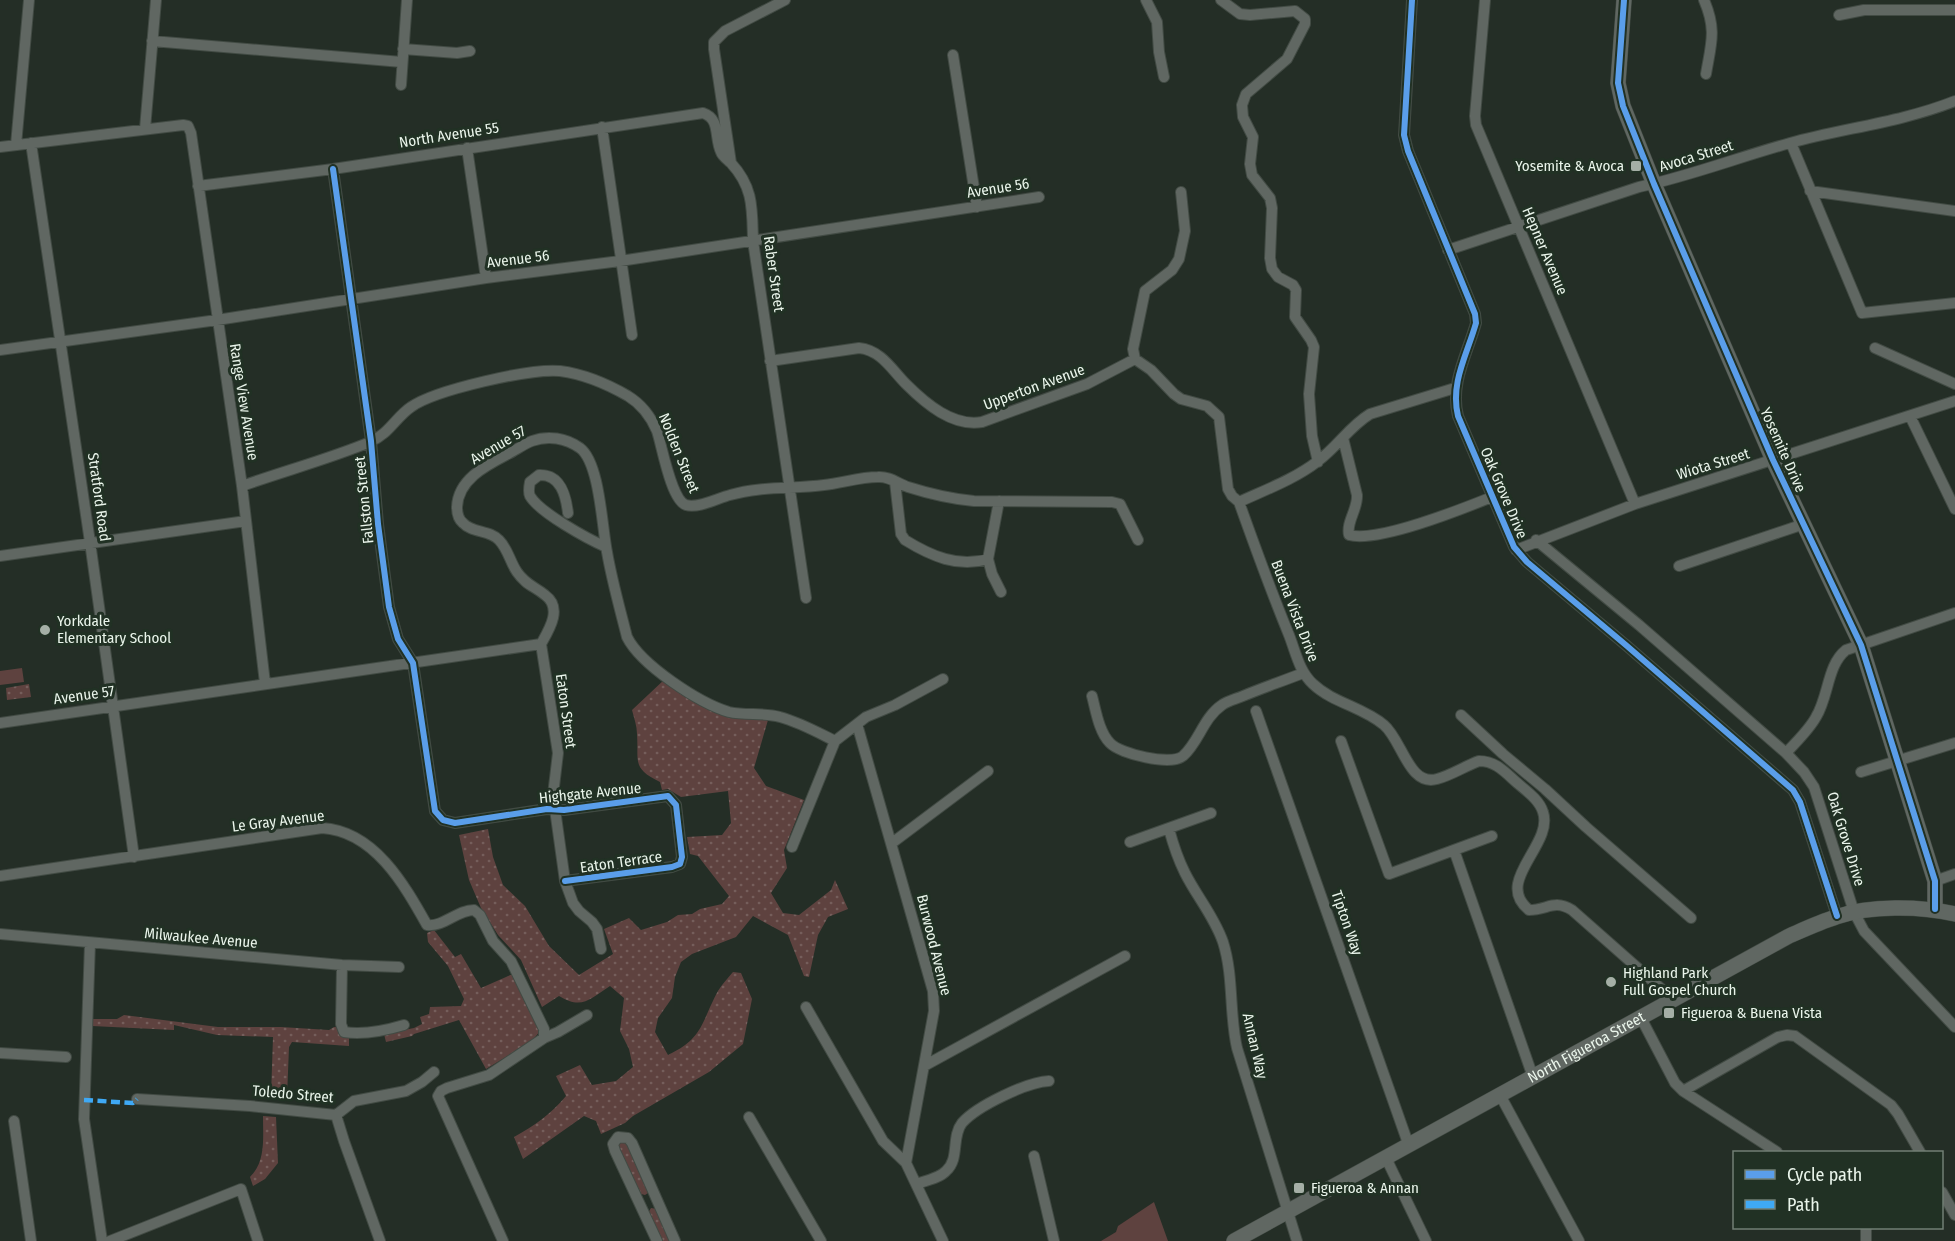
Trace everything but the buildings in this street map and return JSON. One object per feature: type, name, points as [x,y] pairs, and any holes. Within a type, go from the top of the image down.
[{"type":"street","points":[[16,145],[29,0]]},
{"type":"street","points":[[0,147],[145,129],[156,0]]},
{"type":"street","points":[[401,85],[407,0]]},
{"type":"street","name":"Raber Street","points":[[785,0],[725,31],[714,42],[714,55],[731,164],[741,175],[752,201],[753,241],[806,598]]},
{"type":"street","points":[[1146,0],[1157,22],[1159,52],[1164,77]]},
{"type":"street","points":[[1221,0],[1240,14],[1295,11],[1305,19],[1305,24],[1287,59],[1246,94],[1242,105],[1243,117],[1253,137],[1250,164],[1252,175],[1270,198],[1272,207],[1270,258],[1272,269],[1278,277],[1293,285],[1296,290],[1295,317],[1314,347],[1309,394],[1311,436],[1318,462]]},
{"type":"street","name":"Oak Grove Drive","points":[[1412,0],[1403,121],[1404,135],[1408,151],[1475,314],[1476,323],[1455,388],[1454,401],[1458,416],[1516,550],[1527,562],[1628,645],[1793,790],[1800,802],[1837,916]]},
{"type":"street","name":"Hepner Avenue","points":[[1485,0],[1476,125],[1635,504]]},
{"type":"street","name":"Yosemite Drive","points":[[1624,0],[1619,60],[1620,95],[1654,184],[1773,460],[1861,645],[1935,882],[1935,909]]},
{"type":"street","points":[[1704,0],[1713,24],[1706,74]]},
{"type":"street","points":[[1839,15],[1864,10],[1955,10]]},
{"type":"street","points":[[152,41],[402,62]]},
{"type":"street","points":[[403,49],[456,53],[470,51]]},
{"type":"street","points":[[953,56],[977,207]]},
{"type":"street","name":"Avoca Street","points":[[1448,250],[1791,143],[1927,112],[1955,101]]},
{"type":"street","name":"North Avenue 55","points":[[198,186],[333,169],[703,113],[712,118],[721,153],[731,164]]},
{"type":"street","name":"Range View Avenue","points":[[145,129],[183,125],[188,126],[191,133],[242,486],[266,683]]},
{"type":"street","points":[[602,127],[632,335]]},
{"type":"street","name":"Stratford Road","points":[[31,143],[134,857]]},
{"type":"street","points":[[1791,143],[1862,314],[1955,303]]},
{"type":"street","points":[[467,148],[486,278]]},
{"type":"street","name":"Fallston Street","points":[[333,169],[371,441],[378,524],[389,607],[398,639],[412,663],[435,811],[443,820]]},
{"type":"street","points":[[1810,191],[1955,210]]},
{"type":"street","points":[[1181,192],[1185,231],[1179,259],[1172,270],[1145,291],[1133,349],[1135,359],[1151,370],[1181,399],[1207,406],[1219,417],[1228,489],[1239,502],[1318,462],[1359,420],[1370,414],[1455,388]]},
{"type":"street","name":"Avenue 56","points":[[0,350],[217,320],[486,278],[620,261],[1040,197]]},
{"type":"street","name":"Upperton Avenue","points":[[771,361],[860,348],[868,349],[875,352],[906,384],[934,408],[961,422],[972,424],[1088,384],[1135,359]]},
{"type":"street","points":[[1875,348],[1955,384]]},
{"type":"street","name":"Nolden Street","points":[[242,486],[371,441],[392,427],[411,407],[439,393],[538,372],[560,371],[605,386],[629,397],[641,407],[656,430],[679,500],[690,506],[744,492],[789,486],[824,485],[880,477],[953,499],[1112,502],[1120,504],[1138,540]]},
{"type":"street","name":"Wiota Street","points":[[1516,550],[1536,540],[1635,504],[1955,401]]},
{"type":"street","points":[[1910,416],[1955,509]]},
{"type":"street","name":"Avenue 57","points":[[0,723],[541,644],[554,616],[553,608],[545,594],[536,590],[517,571],[498,539],[468,528],[461,522],[457,504],[467,481],[483,467],[530,442],[552,437],[576,445],[582,449],[589,461],[600,502],[606,547],[627,637],[642,658],[683,688],[719,708],[731,712],[778,716],[835,741]]},
{"type":"street","points":[[1343,438],[1358,502],[1348,527],[1349,535],[1357,537],[1374,535],[1410,526],[1492,497]]},
{"type":"street","points":[[568,513],[560,485],[552,477],[539,475],[530,482],[528,489],[531,497],[541,506],[588,539],[606,547]]},
{"type":"street","points":[[895,482],[901,534],[905,540],[952,562],[969,563],[988,559]]},
{"type":"street","points":[[999,501],[988,559],[1001,592]]},
{"type":"street","name":"Buena Vista Drive","points":[[1239,502],[1263,572],[1303,673],[1321,691],[1385,726],[1395,737],[1413,771],[1419,777],[1428,780],[1437,779],[1479,761],[1496,764]]},
{"type":"street","points":[[0,556],[246,521]]},
{"type":"street","points":[[1679,566],[1804,525]]},
{"type":"street","name":"Oak Grove Drive","points":[[1536,540],[1786,753],[1804,772],[1814,787],[1854,912],[1864,931],[1955,1027]]},
{"type":"street","points":[[1786,753],[1815,719],[1825,699],[1839,655],[1846,650],[1955,613]]},
{"type":"street","name":"Eaton Street","points":[[541,644],[558,753],[553,784],[565,881],[573,903],[597,929],[601,949]]},
{"type":"street","points":[[1092,696],[1099,721],[1110,744],[1150,758],[1173,761],[1186,753],[1200,729],[1222,705],[1303,673]]},
{"type":"street","points":[[792,847],[835,741],[866,717],[895,705],[943,679]]},
{"type":"street","name":"Tipton Way","points":[[1256,711],[1409,1146]]},
{"type":"street","points":[[1461,714],[1503,754],[1690,918]]},
{"type":"street","name":"Burwood Avenue","points":[[856,724],[933,991],[934,1011],[906,1162]]},
{"type":"street","points":[[1341,741],[1389,874],[1492,836]]},
{"type":"street","points":[[1861,772],[1955,743]]},
{"type":"street","points":[[1503,754],[1496,764],[1538,802],[1545,822],[1543,831],[1519,880],[1518,889],[1524,906],[1529,910],[1536,910],[1554,904],[1563,904],[1674,1000]]},
{"type":"street","points":[[892,843],[988,771]]},
{"type":"street","name":"Highgate Avenue","points":[[443,820],[454,823],[547,809],[555,810],[668,796]]},
{"type":"street","name":"Eaton Terrace","points":[[565,881],[680,864],[682,857],[676,805],[668,796]]},
{"type":"street","points":[[1130,842],[1211,813]]},
{"type":"street","name":"Le Gray Avenue","points":[[0,876],[322,828],[341,831],[357,837],[379,856],[401,882],[427,925],[441,923],[468,910],[474,910],[480,915],[493,941],[512,961],[544,1029],[544,1038]]},
{"type":"street","name":"Annan Way","points":[[1168,829],[1185,873],[1206,905],[1223,945],[1231,982],[1232,1025],[1237,1048],[1297,1241]]},
{"type":"street","points":[[1454,850],[1533,1077]]},
{"type":"street","points":[[1935,882],[1955,874]]},
{"type":"street","name":"North Figueroa Street","points":[[1234,1241],[1776,942],[1837,916],[1854,912],[1883,909],[1935,909],[1955,914]]},
{"type":"street","name":"Milwaukee Avenue","points":[[0,934],[342,965],[399,967]]},
{"type":"street","points":[[90,943],[84,1119],[102,1241]]},
{"type":"street","points":[[924,1066],[1125,956]]},
{"type":"street","points":[[342,965],[341,1024],[344,1032],[354,1034],[376,1032],[404,1025]]},
{"type":"street","points":[[806,1007],[883,1141],[906,1162],[943,1241]]},
{"type":"street","points":[[503,1241],[438,1096],[441,1091],[489,1075],[544,1038],[586,1015]]},
{"type":"street","points":[[1641,1018],[1675,1083],[1683,1092],[1775,1151]]},
{"type":"street","points":[[1683,1092],[1778,1037],[1795,1036],[1891,1105],[1919,1151]]},
{"type":"street","points":[[0,1053],[66,1057]]},
{"type":"street","name":"Toledo Street","points":[[137,1099],[250,1106],[336,1115],[354,1101],[406,1091],[434,1072]]},
{"type":"street","points":[[916,1184],[946,1172],[954,1159],[961,1124],[981,1109],[1019,1088],[1037,1081],[1049,1081]]},
{"type":"street","points":[[1500,1095],[1579,1241]]},
{"type":"street","points":[[336,1115],[380,1241]]},
{"type":"street","points":[[749,1117],[821,1241]]},
{"type":"street","points":[[14,1121],[31,1241]]},
{"type":"street","points":[[657,1241],[615,1152],[614,1144],[618,1137],[628,1138],[632,1143],[675,1241]]},
{"type":"street","points":[[1034,1156],[1054,1241]]},
{"type":"street","points":[[1386,1158],[1426,1241]]},
{"type":"street","points":[[110,1241],[241,1189],[258,1241]]},
{"type":"street","points":[[1943,1195],[1955,1215]]},
{"type":"street","points":[[641,1205],[656,1198]]},
{"type":"shaded area","points":[[22,668],[24,682],[0,685],[0,671]]},
{"type":"shaded area","points":[[665,679],[704,705],[768,720],[754,768],[766,786],[804,800],[784,850],[787,868],[771,893],[783,913],[799,915],[831,890],[835,880],[848,909],[828,917],[818,935],[809,977],[804,976],[788,935],[753,916],[736,937],[692,954],[681,962],[675,977],[672,998],[658,1018],[655,1032],[668,1055],[680,1049],[695,1035],[718,991],[733,972],[741,973],[752,999],[743,1044],[709,1072],[633,1116],[625,1123],[601,1134],[596,1121],[584,1116],[523,1159],[514,1137],[542,1119],[566,1096],[556,1076],[580,1065],[592,1085],[616,1081],[633,1067],[629,1049],[620,1031],[624,998],[610,986],[586,1001],[574,1002],[559,996],[542,1007],[521,960],[498,935],[481,908],[469,880],[459,835],[488,829],[493,857],[503,885],[525,906],[549,946],[579,975],[613,954],[604,929],[629,918],[641,930],[667,922],[678,915],[692,914],[700,909],[722,904],[729,896],[698,856],[690,854],[687,837],[722,835],[731,823],[728,791],[681,797],[668,789],[662,790],[660,782],[644,772],[638,763],[637,731],[632,710]]},
{"type":"shaded area","points":[[29,684],[31,697],[7,700],[6,688]]},
{"type":"shaded area","points":[[434,930],[455,957],[461,954],[481,988],[515,973],[540,1031],[532,1041],[486,1069],[459,1020],[386,1042],[384,1034],[414,1028],[422,1024],[420,1017],[429,1014],[430,1007],[461,1006],[464,999],[448,966],[428,942],[427,933]]},
{"type":"shaded area","points":[[124,1015],[218,1027],[329,1030],[338,1027],[349,1035],[349,1046],[292,1042],[289,1047],[287,1097],[271,1096],[273,1037],[217,1035],[174,1025],[174,1030],[92,1026],[93,1019],[117,1019]]},
{"type":"shaded area","points":[[263,1116],[276,1117],[278,1163],[265,1179],[253,1186],[250,1177],[261,1157]]},
{"type":"shaded area","points":[[626,1141],[648,1189],[645,1195],[641,1194],[618,1145],[619,1142]]},
{"type":"shaded area","points":[[1154,1202],[1168,1241],[1101,1241],[1116,1232],[1118,1226]]},
{"type":"shaded area","points":[[651,1208],[657,1209],[672,1241],[661,1241],[648,1213]]},
{"type":"marked path","points":[[84,1100],[133,1103],[137,1099]]},
{"type":"cycle path","points":[[1412,0],[1404,135],[1408,151],[1475,314],[1476,323],[1456,392],[1458,416],[1514,547],[1527,562],[1793,790],[1800,802],[1837,916]]},
{"type":"cycle path","points":[[1624,0],[1618,83],[1623,106],[1654,184],[1773,460],[1861,645],[1935,881],[1935,909]]},
{"type":"cycle path","points":[[333,169],[371,441],[378,524],[389,607],[398,639],[413,663],[435,811],[443,820],[455,823],[547,809],[564,810],[668,796],[676,805],[682,857],[680,864],[565,881]]},
{"type":"place","name":"Yosemite & Avoca","points":[[1636,166]]},
{"type":"place","name":"Yorkdale Elementary School","points":[[45,630]]},
{"type":"place","name":"Highland Park Full Gospel Church","points":[[1611,982]]},
{"type":"place","name":"Figueroa & Buena Vista","points":[[1669,1013]]},
{"type":"place","name":"Figueroa & Annan","points":[[1299,1188]]}]
